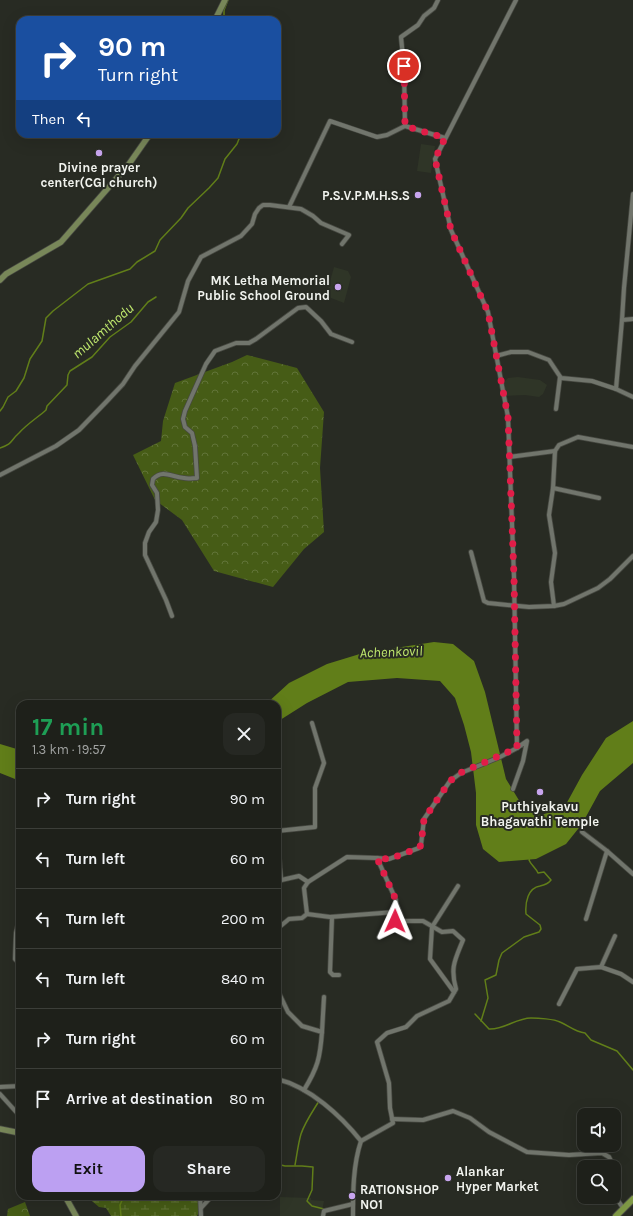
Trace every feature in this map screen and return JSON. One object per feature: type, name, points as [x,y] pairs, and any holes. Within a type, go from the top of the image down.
[{"type":"main road","points":[[217,16],[225,0]]},
{"type":"main road","points":[[0,280],[6,274],[61,242],[129,164],[147,138]]},
{"type":"main road","points":[[0,1129],[16,1132]]},
{"type":"main road","points":[[616,1216],[633,1199]]},
{"type":"main road","points":[[67,1200],[76,1216]]},
{"type":"street","points":[[405,126],[404,66],[401,37],[418,25],[424,16],[434,8],[438,0]]},
{"type":"street","points":[[516,0],[435,159],[451,230],[488,312],[508,417],[515,606],[517,748]]},
{"type":"street","points":[[288,207],[330,121],[377,136],[387,135],[405,126],[445,138]]},
{"type":"street","points":[[616,389],[633,194]]},
{"type":"street","points":[[0,475],[56,446],[79,430],[123,384],[134,366],[179,312],[188,281],[201,257],[241,236],[252,224],[255,214],[263,205],[301,209],[321,223],[349,235],[342,244]]},
{"type":"street","points":[[172,616],[145,555],[145,543],[149,532],[156,522],[158,510],[157,494],[152,485],[152,479],[157,474],[197,478],[196,446],[192,433],[185,428],[183,419],[198,383],[215,351],[236,343],[249,343],[298,308],[306,307],[321,321],[331,334],[352,342]]},
{"type":"street","points":[[622,320],[633,319]]},
{"type":"street","points":[[496,356],[511,352],[528,352],[549,360],[560,377],[556,409]]},
{"type":"street","points":[[560,377],[592,381],[616,389],[633,397]]},
{"type":"street","points":[[554,606],[551,582],[555,553],[549,515],[553,488],[555,451],[559,445],[578,437],[633,447]]},
{"type":"street","points":[[509,457],[555,451]]},
{"type":"street","points":[[553,488],[599,498]]},
{"type":"street","points":[[471,552],[484,601],[488,603],[530,607],[564,604],[598,588],[610,580],[633,556]]},
{"type":"street","points":[[281,830],[315,827],[315,788],[324,763],[312,723]]},
{"type":"street","points":[[307,914],[304,888],[308,882],[347,857],[389,859],[419,848],[421,845],[424,819],[450,781],[460,773],[500,757],[527,741],[523,761],[513,789]]},
{"type":"street","points":[[582,832],[607,850],[633,874]]},
{"type":"street","points":[[586,920],[607,850]]},
{"type":"street","points":[[353,1216],[354,1186],[358,1150],[361,1142],[393,1124],[390,1108],[389,1083],[377,1042],[387,1033],[406,1027],[418,1016],[449,1001],[456,989],[452,976],[454,964],[463,940],[453,931],[442,932],[423,921],[395,921],[396,900],[377,858]]},
{"type":"street","points":[[281,880],[299,876],[308,882]]},
{"type":"street","points":[[454,992],[430,959],[432,927],[458,886]]},
{"type":"street","points":[[281,926],[289,919],[302,918],[307,914],[332,917],[396,912]]},
{"type":"street","points":[[332,917],[330,972],[333,975],[339,976]]},
{"type":"street","points":[[16,933],[14,959],[16,961]]},
{"type":"street","points":[[601,967],[615,936]]},
{"type":"street","points":[[559,1004],[577,969],[601,967],[621,974],[633,982]]},
{"type":"street","points":[[281,997],[288,1012],[302,1026],[322,1032]]},
{"type":"street","points":[[304,1090],[316,1072],[321,1053],[324,997]]},
{"type":"street","points":[[281,1080],[304,1090],[335,1113],[351,1129],[361,1142]]},
{"type":"street","points":[[0,1087],[16,1086]]},
{"type":"street","points":[[0,1094],[16,1112]]},
{"type":"street","points":[[392,1119],[423,1120],[453,1111],[470,1118],[489,1132],[528,1152],[569,1155],[602,1154],[609,1157],[610,1160]]},
{"type":"street","points":[[200,1200],[201,1216]]},
{"type":"street","points":[[201,1208],[208,1200]]},
{"type":"street","points":[[323,1216],[324,1211],[353,1204]]},
{"type":"street","points":[[621,1204],[623,1208]]},
{"type":"shaded area","points":[[421,144],[435,146],[431,173],[417,171]]},
{"type":"shaded area","name":"MK Letha Memorial Public School Ground","points":[[334,267],[348,271],[351,277],[344,303],[326,296]]},
{"type":"shaded area","points":[[518,377],[540,380],[547,385],[543,394],[539,397],[525,395],[505,396],[504,382],[508,378]]},
{"type":"shaded area","points":[[281,1197],[311,1198],[311,1200],[324,1201],[321,1216],[280,1216]]},
{"type":"green space","points":[[247,355],[297,368],[324,412],[320,468],[324,532],[304,549],[273,587],[214,571],[182,520],[155,500],[133,455],[161,441],[163,421],[175,383]]},
{"type":"green space","points":[[91,1200],[198,1200],[198,1214],[197,1216],[111,1216],[106,1208],[99,1207]]},
{"type":"green space","points":[[25,1202],[30,1216],[7,1216],[8,1209]]},
{"type":"water","name":"Achenkovil","points":[[434,642],[453,644],[474,661],[485,692],[506,779],[520,802],[541,815],[564,808],[582,775],[606,738],[633,721],[633,763],[600,791],[582,824],[566,844],[536,859],[499,862],[483,849],[476,825],[476,793],[471,752],[455,698],[440,681],[397,678],[348,682],[307,703],[281,719],[281,700],[270,700],[289,683],[327,664],[363,653]]},
{"type":"water","points":[[0,744],[16,749],[16,779],[0,773]]},
{"type":"waterway","points":[[224,16],[224,10],[228,0]]},
{"type":"waterway","points":[[0,411],[8,397],[16,391],[24,378],[30,359],[42,341],[46,318],[88,284],[130,269],[137,262],[155,251],[160,240],[181,218],[188,208],[218,178],[225,159],[237,144],[239,138]]},
{"type":"waterway","name":"mulamthodu","points":[[0,448],[9,444],[25,427],[46,410],[47,406],[67,385],[70,371],[92,357],[110,337],[131,322],[148,302],[156,297]]},
{"type":"waterway","points":[[481,1021],[488,998],[485,980],[496,975],[502,953],[524,937],[539,932],[541,929],[540,925],[526,914],[527,900],[530,893],[536,887],[546,884],[551,880],[544,872],[538,873],[530,862],[530,858]]},
{"type":"waterway","points":[[475,1014],[489,1029],[500,1028],[520,1020],[531,1018],[542,1018],[557,1021],[585,1033],[591,1040],[617,1051],[633,1070]]},
{"type":"waterway","points":[[295,1165],[301,1134],[319,1101]]},
{"type":"waterway","points":[[281,1165],[313,1167],[312,1190],[307,1201],[312,1206],[324,1209]]},
{"type":"waterway","points":[[121,1216],[120,1205],[122,1200]]},
{"type":"place","name":"Divine prayer center(CGI church)","points":[[99,153]]},
{"type":"place","name":"P.S.V.P.M.H.S.S","points":[[418,195]]},
{"type":"place","name":"MK Letha Memorial Public School Ground","points":[[338,287]]},
{"type":"place","name":"Puthiyakavu Bhagavathi Temple","points":[[540,792]]},
{"type":"place","name":"Alankar Hyper Market","points":[[448,1178]]},
{"type":"place","name":"RATIONSHOP NO1","points":[[352,1196]]},
{"type":"route","points":[[395,921],[396,900],[377,858],[389,859],[419,848],[421,845],[424,819],[450,781],[460,773],[500,757],[517,748],[514,577],[508,417],[488,312],[451,230],[435,159],[445,138],[405,126],[404,66]]}]
